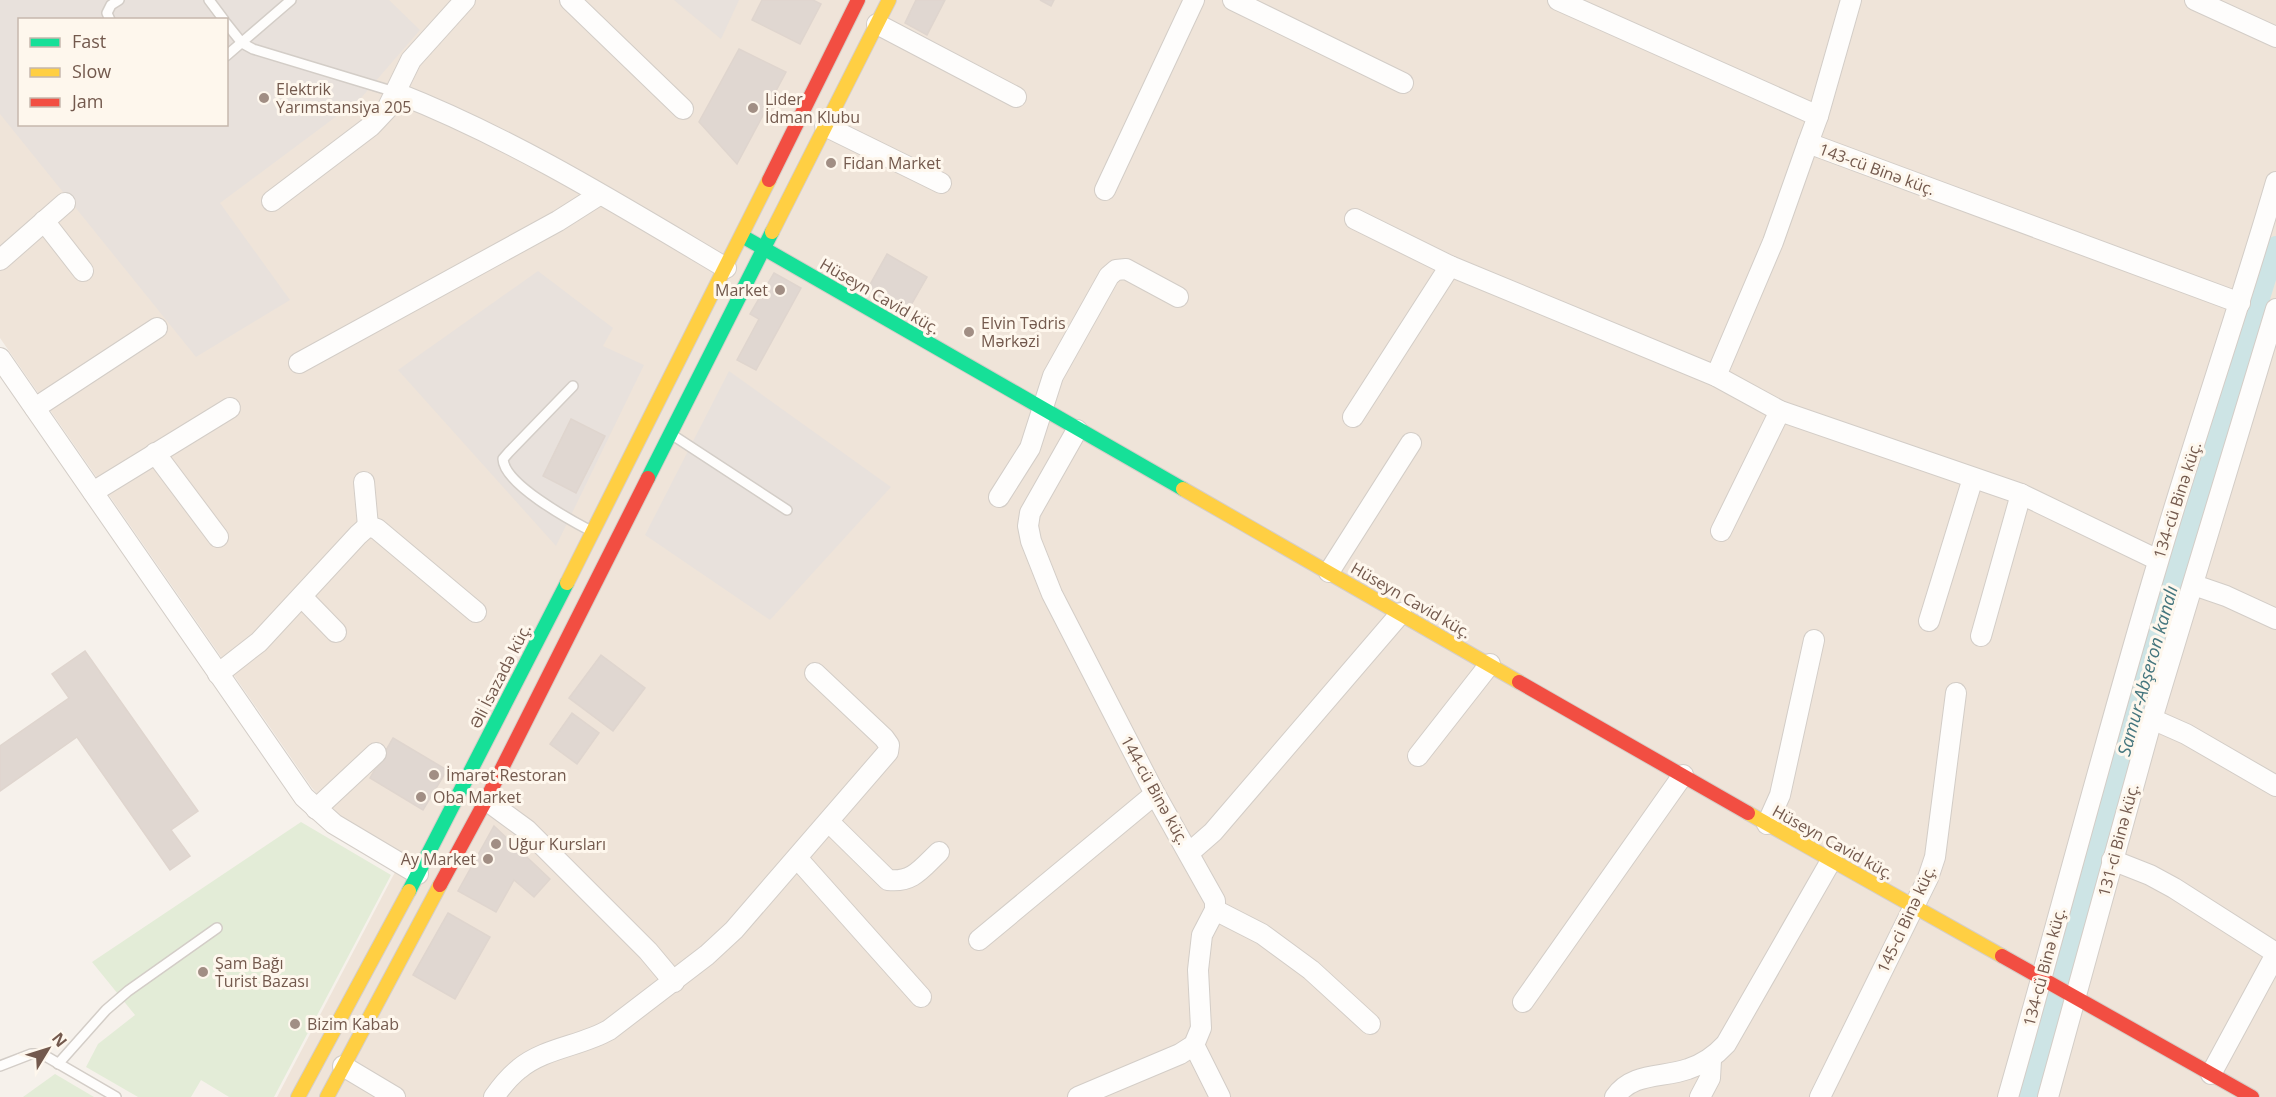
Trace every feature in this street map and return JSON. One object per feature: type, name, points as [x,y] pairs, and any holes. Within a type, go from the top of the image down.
[{"type":"main road","points":[[742,236],[858,0]]},
{"type":"main road","points":[[327,1097],[486,800],[889,0]]},
{"type":"main road","name":"Hüseyn Cavid küç.","points":[[742,236],[1041,410],[1401,613],[1767,825],[1832,859],[2076,997]]},
{"type":"main road","name":"Əli İsazadə küç.","points":[[298,1097],[418,874],[742,236]]},
{"type":"main road","points":[[726,268],[749,280]]},
{"type":"main road","points":[[418,874],[441,886]]},
{"type":"main road","points":[[2076,997],[2252,1097]]},
{"type":"street","points":[[272,201],[371,126],[387,109],[397,93],[411,60],[465,0]]},
{"type":"street","points":[[570,0],[682,109]]},
{"type":"street","points":[[1105,190],[1194,0]]},
{"type":"street","points":[[1233,0],[1403,83]]},
{"type":"street","name":"143-cü Binə küç.","points":[[1558,0],[1818,117],[1808,143],[2240,303]]},
{"type":"street","points":[[1818,117],[1851,0]]},
{"type":"street","points":[[2195,0],[2276,37]]},
{"type":"street","points":[[877,24],[1016,97]]},
{"type":"street","points":[[397,93],[470,125],[726,268]]},
{"type":"street","points":[[825,126],[941,183]]},
{"type":"street","points":[[1716,376],[1773,242],[1808,143]]},
{"type":"street","name":"134-cü Binə küç.","points":[[2008,1097],[2158,560],[2276,182]]},
{"type":"street","points":[[298,363],[558,221],[599,195]]},
{"type":"street","points":[[0,260],[65,203]]},
{"type":"street","points":[[1355,219],[1450,266],[1716,376],[1780,411],[2021,494],[2158,560]]},
{"type":"street","points":[[44,221],[82,271]]},
{"type":"street","points":[[1353,417],[1450,266]]},
{"type":"street","points":[[999,497],[1030,448],[1053,376],[1109,276],[1116,270],[1126,270],[1178,297]]},
{"type":"street","name":"131-ci Binə küç.","points":[[2048,1097],[2152,719],[2276,309]]},
{"type":"street","points":[[35,408],[157,328]]},
{"type":"street","points":[[0,358],[291,779],[316,809],[334,824],[418,874]]},
{"type":"street","points":[[93,492],[230,408]]},
{"type":"street","points":[[1721,531],[1780,411]]},
{"type":"street","name":"144-cü Binə küç.","points":[[1077,430],[1030,513],[1028,526],[1032,541],[1052,594],[1155,794],[1210,890],[1215,901],[1215,910]]},
{"type":"street","points":[[1329,572],[1411,443]]},
{"type":"street","points":[[155,453],[218,537]]},
{"type":"street","points":[[1929,621],[1973,478]]},
{"type":"street","points":[[364,482],[368,526]]},
{"type":"street","points":[[1981,636],[2021,494]]},
{"type":"street","points":[[218,674],[260,642],[368,526]]},
{"type":"street","points":[[368,526],[377,529],[476,612]]},
{"type":"street","points":[[2194,585],[2226,596],[2276,619]]},
{"type":"street","points":[[302,597],[336,632]]},
{"type":"street","points":[[1189,853],[1213,832],[1401,613]]},
{"type":"street","points":[[1767,825],[1780,795],[1814,640]]},
{"type":"street","points":[[1418,756],[1490,664]]},
{"type":"street","points":[[494,1097],[519,1068],[538,1057],[594,1039],[708,955],[734,930],[888,753],[889,745],[884,738],[815,673]]},
{"type":"street","name":"145-ci Binə küç.","points":[[1821,1097],[1928,878],[1935,857],[1956,693]]},
{"type":"street","points":[[2152,719],[2186,734],[2276,786]]},
{"type":"street","points":[[316,809],[376,753]]},
{"type":"street","points":[[1523,1002],[1683,775]]},
{"type":"street","points":[[979,940],[1155,794]]},
{"type":"street","points":[[486,800],[527,830],[648,951],[674,982]]},
{"type":"street","points":[[829,822],[888,880],[898,882],[910,879],[939,852]]},
{"type":"street","points":[[797,858],[921,998]]},
{"type":"street","points":[[1615,1097],[1633,1081],[1686,1070],[1711,1060],[1726,1044],[1832,859]]},
{"type":"street","points":[[2112,860],[2174,888],[2276,953],[2211,1074]]},
{"type":"street","points":[[1078,1097],[1180,1054],[1194,1045],[1201,1028],[1197,970],[1202,934],[1215,910],[1262,934],[1311,970],[1370,1024]]},
{"type":"street","points":[[1194,1045],[1220,1097]]},
{"type":"street","points":[[1700,1097],[1710,1078],[1711,1060]]},
{"type":"street","points":[[343,1066],[395,1097]]},
{"type":"lane","points":[[109,18],[107,13],[111,5],[119,0]]},
{"type":"lane","points":[[209,0],[223,18]]},
{"type":"lane","points":[[228,54],[291,0]]},
{"type":"lane","points":[[228,25],[242,43],[275,56],[397,93]]},
{"type":"lane","points":[[573,386],[503,459],[504,467],[512,477],[550,508],[593,532]]},
{"type":"lane","points":[[672,434],[787,510]]},
{"type":"lane","points":[[58,1064],[106,1010],[128,991],[217,928]]},
{"type":"lane","points":[[0,1066],[31,1054],[42,1054],[116,1097]]},
{"type":"shaded area","points":[[0,0],[2276,0],[2276,1097],[277,1097],[404,855],[333,811],[312,788],[0,338]]},
{"type":"shaded area","name":"Elektrik Yarımstansiya 205","points":[[0,0],[389,0],[420,30],[361,98],[220,203],[290,300],[196,357],[0,114]]},
{"type":"shaded area","points":[[674,0],[739,0],[721,39]]},
{"type":"shaded area","points":[[538,271],[613,328],[603,346],[644,365],[556,546],[398,370]]},
{"type":"shaded area","points":[[729,371],[891,487],[770,620],[645,535]]},
{"type":"green space","points":[[301,822],[391,875],[274,1097],[229,1097],[201,1080],[191,1097],[138,1097],[86,1067],[98,1044],[135,1015],[92,962]]},
{"type":"green space","points":[[55,1074],[94,1097],[23,1097]]},
{"type":"building","points":[[762,0],[813,0],[821,4],[800,44],[752,20]]},
{"type":"building","points":[[916,0],[945,0],[927,35],[905,23]]},
{"type":"building","points":[[1040,0],[1054,0],[1051,6]]},
{"type":"building","points":[[739,49],[786,72],[737,164],[699,122]]},
{"type":"building","points":[[887,254],[927,277],[907,312],[867,290]]},
{"type":"building","points":[[774,273],[801,288],[756,370],[737,360],[759,319],[750,314]]},
{"type":"building","points":[[571,419],[605,436],[576,493],[543,476]]},
{"type":"building","points":[[85,651],[198,811],[171,830],[190,856],[170,870],[77,737],[0,791],[0,746],[69,698],[52,674]]},
{"type":"building","points":[[601,655],[645,688],[613,731],[569,698]]},
{"type":"building","points":[[572,713],[599,733],[577,764],[550,744]]},
{"type":"building","points":[[393,738],[447,770],[423,810],[370,778]]},
{"type":"building","points":[[494,826],[550,879],[534,897],[514,880],[496,912],[458,891]]},
{"type":"building","points":[[448,913],[490,937],[455,999],[413,975]]},
{"type":"waterway","name":"Samur-Abşeron kanalı","points":[[2028,1097],[2166,604],[2276,246]]},
{"type":"traffic: fast","points":[[648,478],[772,232]]},
{"type":"traffic: fast","points":[[742,236],[1183,489]]},
{"type":"traffic: fast","points":[[409,891],[567,583]]},
{"type":"traffic: slow","points":[[772,232],[889,0]]},
{"type":"traffic: slow","points":[[567,583],[769,180]]},
{"type":"traffic: slow","points":[[1183,489],[1519,682]]},
{"type":"traffic: slow","points":[[1748,813],[2002,956]]},
{"type":"traffic: slow","points":[[327,1097],[440,885]]},
{"type":"traffic: slow","points":[[298,1097],[409,891]]},
{"type":"traffic: jam","points":[[769,180],[858,0]]},
{"type":"traffic: jam","points":[[440,885],[486,800],[648,478]]},
{"type":"traffic: jam","points":[[1519,682],[1748,813]]},
{"type":"traffic: jam","points":[[2002,956],[2252,1097]]},
{"type":"place","name":"Elektrik Yarımstansiya 205","points":[[264,98]]},
{"type":"place","name":"Lider İdman Klubu","points":[[753,108]]},
{"type":"place","name":"Fidan Market","points":[[831,163]]},
{"type":"place","name":"Market","points":[[780,290]]},
{"type":"place","name":"Elvin Tədris Mərkəzi","points":[[969,332]]},
{"type":"place","name":"İmarət Restoran","points":[[434,775]]},
{"type":"place","name":"Oba Market","points":[[421,797]]},
{"type":"place","name":"Uğur Kursları","points":[[496,844]]},
{"type":"place","name":"Ay Market","points":[[488,859]]},
{"type":"place","name":"Şam Bağı Turist Bazası","points":[[203,972]]},
{"type":"place","name":"Bizim Kabab","points":[[295,1024]]}]
